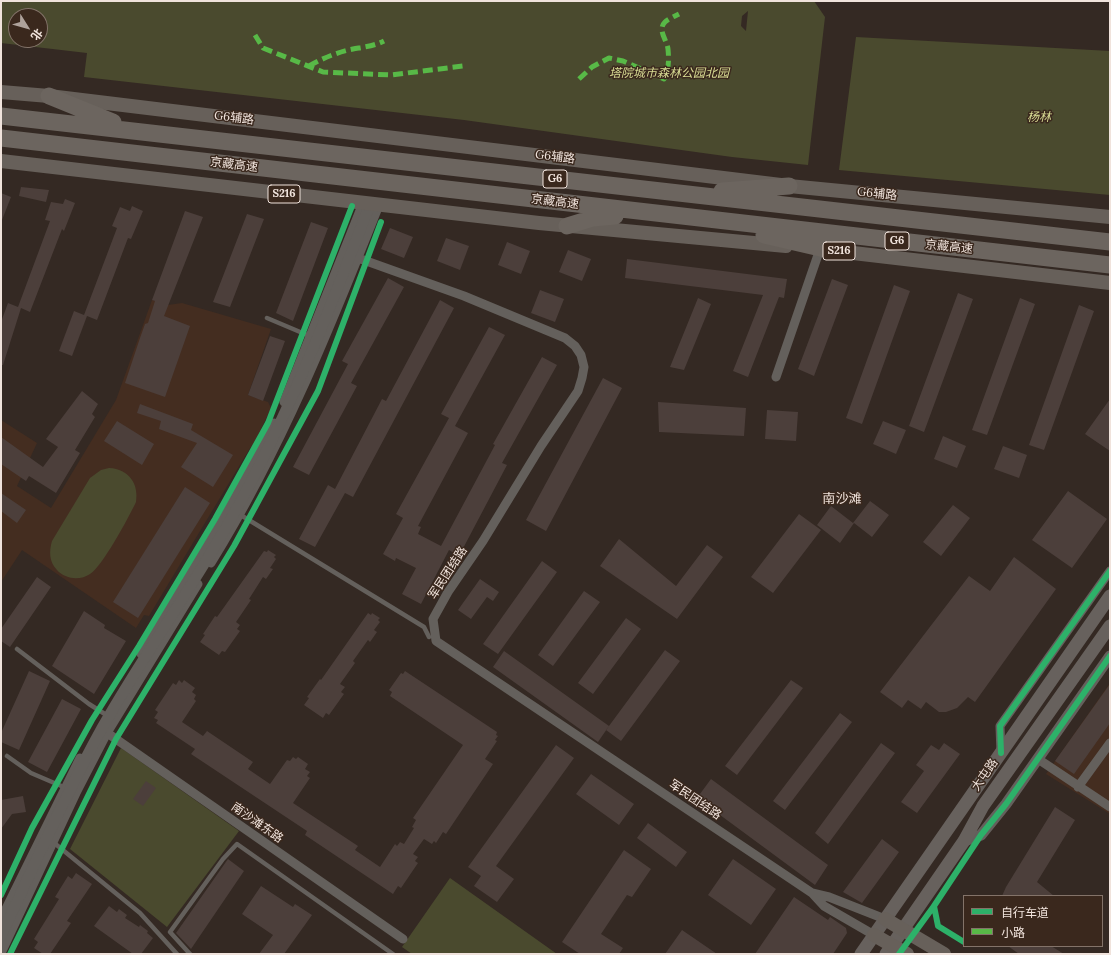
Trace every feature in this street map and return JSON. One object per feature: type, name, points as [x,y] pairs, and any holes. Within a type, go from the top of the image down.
[{"type":"highway","points":[[50,96],[134,130]]},
{"type":"highway","name":"京藏高速","points":[[1,116],[1110,242]]},
{"type":"highway","name":"京藏高速","points":[[1,138],[1110,265]]},
{"type":"highway","points":[[683,194],[789,186]]},
{"type":"highway","points":[[567,226],[593,218],[638,212]]},
{"type":"highway","points":[[684,217],[825,250]]},
{"type":"main road","name":"G6辅路","points":[[1,92],[50,96],[789,186],[1110,217]]},
{"type":"main road","name":"S216","points":[[1,161],[567,226],[825,250],[1110,284]]},
{"type":"main road","name":"大屯路","points":[[861,954],[1110,596]]},
{"type":"main road","name":"大屯路","points":[[889,950],[964,841],[983,806],[1110,626]]},
{"type":"main road","points":[[885,919],[903,929],[935,952]]},
{"type":"main road","points":[[874,934],[889,950],[907,954]]},
{"type":"street","points":[[1,919],[109,717],[235,512],[292,400],[318,339],[371,204]]},
{"type":"street","points":[[776,377],[825,250]]},
{"type":"street","name":"军民团结路","points":[[351,256],[464,296],[565,338],[575,346],[581,355],[584,367],[582,378],[570,404],[541,446],[483,541],[448,592],[433,619],[436,641],[812,893],[824,906],[874,934]]},
{"type":"street","points":[[1001,753],[1000,726],[1110,571]]},
{"type":"street","points":[[964,841],[981,835],[1006,804],[1110,656]]},
{"type":"street","name":"南沙滩东路","points":[[102,730],[403,939]]},
{"type":"street","points":[[1078,787],[1110,743]]},
{"type":"street","points":[[1038,759],[1110,807]]},
{"type":"street","points":[[1,953],[70,790]]},
{"type":"street","points":[[1,936],[50,839]]},
{"type":"street","name":"军民团结路","points":[[812,893],[829,897],[885,919]]},
{"type":"lane","points":[[267,318],[318,339]]},
{"type":"lane","points":[[235,512],[424,627],[429,637]]},
{"type":"lane","points":[[17,649],[109,717]]},
{"type":"lane","points":[[7,756],[31,774],[70,790]]},
{"type":"lane","points":[[50,839],[140,913],[177,954]]},
{"type":"lane","points":[[190,954],[170,932],[223,859],[237,844],[392,954]]},
{"type":"shaded area","points":[[152,300],[168,305],[182,303],[271,329],[248,395],[268,402],[271,408],[253,446],[250,448],[149,616],[144,615],[136,628],[22,550],[1,582],[1,420],[37,443],[17,486],[51,508],[116,400]]},
{"type":"shaded area","points":[[1110,683],[1110,814],[1046,774]]},
{"type":"green space","name":"塔院城市森林公园北园","points":[[1,1],[814,1],[825,17],[808,165],[732,157],[464,120],[84,77],[87,53],[44,48],[48,48],[48,8],[8,8],[8,44],[1,43]],"holes":[[[748,11],[746,31],[741,26],[742,16]]]},
{"type":"green space","name":"杨林","points":[[856,37],[1110,51],[1110,195],[839,170]]},
{"type":"green space","points":[[109,468],[122,471],[131,479],[136,489],[136,502],[115,541],[95,570],[82,578],[68,577],[60,573],[52,564],[50,549],[52,541],[90,478],[101,470]]},
{"type":"green space","points":[[121,748],[239,831],[167,927],[70,849]]},
{"type":"green space","points":[[450,878],[557,954],[412,954],[402,947]]},
{"type":"building","points":[[21,187],[49,190],[46,202],[19,196]]},
{"type":"building","points":[[1,193],[11,197],[2,220],[1,220]]},
{"type":"building","points":[[65,199],[75,203],[64,231],[62,229],[30,312],[21,308],[3,365],[1,365],[1,322],[8,303],[18,307],[50,221],[45,220],[51,202],[63,204]]},
{"type":"building","points":[[132,206],[143,211],[131,239],[128,238],[97,320],[87,316],[72,356],[59,351],[74,311],[84,315],[117,228],[112,226],[120,207],[130,211]]},
{"type":"building","points":[[185,211],[203,217],[164,316],[190,326],[165,397],[125,383],[145,324],[148,323],[155,301],[152,300]]},
{"type":"building","points":[[247,214],[264,219],[230,307],[213,302]]},
{"type":"building","points":[[311,222],[328,228],[293,321],[276,313]]},
{"type":"building","points":[[390,228],[413,237],[404,258],[381,249]]},
{"type":"building","points":[[446,238],[469,246],[460,270],[437,261]]},
{"type":"building","points":[[507,242],[530,251],[521,274],[498,265]]},
{"type":"building","points":[[568,250],[591,259],[582,281],[559,272]]},
{"type":"building","points":[[627,259],[787,279],[784,298],[779,297],[748,377],[733,371],[763,295],[625,278]]},
{"type":"building","points":[[388,278],[404,287],[351,383],[357,386],[309,475],[293,467],[348,364],[342,361]]},
{"type":"building","points":[[832,279],[848,285],[814,376],[798,369]]},
{"type":"building","points":[[894,285],[910,291],[862,424],[846,418]]},
{"type":"building","points":[[540,290],[564,299],[555,322],[531,313]]},
{"type":"building","points":[[958,293],[973,299],[924,432],[909,426]]},
{"type":"building","points":[[698,298],[711,304],[684,370],[670,367]]},
{"type":"building","points":[[1020,298],[1035,304],[987,435],[972,430]]},
{"type":"building","points":[[440,300],[454,308],[353,497],[345,493],[315,547],[299,539],[328,485],[335,489],[382,399],[386,401]]},
{"type":"building","points":[[1079,305],[1094,311],[1044,450],[1029,445]]},
{"type":"building","points":[[489,327],[505,335],[455,426],[468,433],[418,526],[421,527],[418,534],[441,546],[495,445],[493,444],[542,357],[557,365],[502,463],[507,465],[459,556],[449,550],[421,604],[402,594],[416,568],[396,558],[395,561],[383,554],[403,518],[396,514],[449,418],[441,414]]},
{"type":"building","points":[[270,336],[285,341],[263,401],[248,395]]},
{"type":"building","points":[[603,378],[622,388],[546,531],[526,520]]},
{"type":"building","points":[[82,391],[98,404],[92,414],[95,417],[75,450],[80,453],[56,493],[29,476],[26,481],[1,464],[1,437],[43,467],[58,447],[46,439]]},
{"type":"building","points":[[1110,399],[1110,451],[1085,434]]},
{"type":"building","points":[[658,402],[746,408],[744,436],[659,432]]},
{"type":"building","points":[[140,404],[193,424],[191,430],[233,455],[213,487],[181,467],[197,443],[159,429],[161,421],[137,413]]},
{"type":"building","points":[[767,410],[798,412],[796,441],[765,439]]},
{"type":"building","points":[[117,421],[154,444],[142,465],[104,441]]},
{"type":"building","points":[[883,421],[906,430],[896,454],[873,444]]},
{"type":"building","points":[[943,436],[966,446],[957,468],[934,459]]},
{"type":"building","points":[[1003,446],[1027,455],[1019,478],[994,469]]},
{"type":"building","points":[[185,487],[210,503],[138,618],[113,602]]},
{"type":"building","points":[[1068,491],[1107,519],[1072,568],[1032,540]]},
{"type":"building","points":[[1,493],[26,510],[17,523],[1,511]]},
{"type":"building","points":[[870,501],[889,515],[872,537],[854,523],[840,543],[817,525],[831,506],[853,523]]},
{"type":"building","points":[[953,505],[970,518],[941,556],[923,542]]},
{"type":"building","points":[[799,514],[821,530],[773,593],[751,577]]},
{"type":"building","points":[[619,539],[676,586],[707,545],[723,557],[677,619],[600,566]]},
{"type":"building","points":[[268,550],[276,555],[274,557],[276,559],[270,568],[273,569],[266,579],[263,577],[249,599],[251,600],[236,622],[240,625],[237,629],[240,631],[225,652],[222,651],[219,655],[200,642],[205,635],[203,634],[215,616],[217,617],[264,551],[267,552]]},
{"type":"building","points":[[1014,557],[1056,589],[975,702],[968,697],[957,708],[946,712],[939,712],[926,702],[921,709],[908,700],[902,708],[880,692],[969,576],[990,591]]},
{"type":"building","points":[[542,561],[557,572],[498,654],[483,644]]},
{"type":"building","points":[[37,577],[51,587],[10,647],[1,641],[1,629]]},
{"type":"building","points":[[480,579],[499,592],[493,601],[487,597],[471,619],[458,610]]},
{"type":"building","points":[[584,591],[600,602],[553,666],[538,655]]},
{"type":"building","points":[[84,611],[105,625],[104,628],[126,641],[94,694],[52,666]]},
{"type":"building","points":[[368,613],[371,615],[372,613],[380,618],[378,620],[380,622],[374,630],[377,632],[370,642],[368,640],[353,661],[355,663],[340,684],[345,687],[341,692],[344,694],[329,715],[326,713],[323,718],[304,705],[309,698],[307,697],[320,679],[321,680]]},
{"type":"building","points":[[626,618],[641,629],[593,694],[578,683]]},
{"type":"building","points":[[665,650],[680,661],[621,741],[606,730]]},
{"type":"building","points":[[504,651],[609,726],[598,742],[493,667]]},
{"type":"building","points":[[29,671],[50,681],[19,750],[1,742],[1,733]]},
{"type":"building","points":[[405,671],[497,732],[496,735],[498,736],[495,740],[497,741],[485,759],[493,764],[446,834],[443,832],[436,843],[434,841],[432,844],[424,839],[413,854],[418,857],[415,861],[418,863],[401,888],[398,886],[393,894],[305,835],[307,831],[191,754],[195,749],[156,723],[158,720],[154,718],[158,712],[155,710],[173,683],[176,685],[179,680],[182,683],[184,680],[195,688],[192,692],[196,695],[194,699],[196,701],[182,722],[203,736],[207,731],[253,762],[248,769],[270,784],[287,760],[290,761],[293,757],[296,759],[298,757],[308,764],[305,769],[310,772],[307,776],[310,778],[293,803],[358,846],[355,850],[380,867],[395,844],[397,846],[400,842],[404,844],[414,828],[412,827],[416,820],[413,818],[463,745],[390,696],[392,692],[389,690],[401,673],[403,674]]},
{"type":"building","points":[[791,680],[803,688],[737,775],[725,766]]},
{"type":"building","points":[[1110,684],[1110,723],[1074,774],[1055,761]]},
{"type":"building","points":[[62,699],[81,709],[47,772],[28,762]]},
{"type":"building","points":[[840,713],[852,722],[785,810],[773,801]]},
{"type":"building","points":[[881,743],[895,753],[828,844],[815,833]]},
{"type":"building","points":[[944,743],[960,754],[917,813],[901,802],[924,771],[916,765],[931,745],[939,750]]},
{"type":"building","points":[[556,745],[574,758],[496,866],[514,879],[497,902],[474,886],[481,876],[468,867]]},
{"type":"building","points":[[591,774],[634,804],[619,825],[576,794]]},
{"type":"building","points":[[711,779],[828,865],[815,885],[697,798]]},
{"type":"building","points":[[146,781],[156,788],[143,806],[133,799]]},
{"type":"building","points":[[23,796],[26,812],[12,814],[1,829],[1,800]]},
{"type":"building","points":[[1055,807],[1075,820],[1037,882],[1053,895],[1002,895]]},
{"type":"building","points":[[648,823],[687,852],[676,867],[637,838]]},
{"type":"building","points":[[882,839],[899,852],[862,903],[843,892]]},
{"type":"building","points":[[624,850],[651,869],[632,897],[627,895],[601,934],[623,948],[619,954],[580,954],[562,942]]},
{"type":"building","points":[[228,859],[244,871],[191,949],[176,933]]},
{"type":"building","points":[[733,859],[776,889],[751,925],[708,895]]},
{"type":"building","points":[[76,873],[92,884],[67,921],[71,923],[50,954],[43,954],[34,948],[38,942],[34,939],[59,899],[55,897],[68,876],[72,879]]},
{"type":"building","points":[[261,886],[293,907],[295,904],[312,915],[284,954],[259,954],[273,935],[242,914]]},
{"type":"building","points":[[794,897],[828,920],[830,917],[846,928],[847,933],[833,954],[755,954]]},
{"type":"building","points":[[109,906],[117,912],[119,909],[127,915],[125,918],[139,927],[140,925],[148,931],[147,933],[153,938],[141,954],[133,954],[94,926]]},
{"type":"building","points":[[682,930],[717,954],[665,954]]},
{"type":"building","points":[[1009,947],[1053,947],[1064,954],[1019,954]]},
{"type":"marked path","points":[[579,79],[592,67],[609,58],[623,61],[664,79],[668,68],[668,49],[662,28],[666,21],[679,14]]},
{"type":"marked path","points":[[255,35],[263,48],[323,72],[391,75],[463,66]]},
{"type":"marked path","points":[[309,66],[347,50],[373,45],[384,41]]},
{"type":"cycle path","points":[[1,895],[32,828],[92,720],[139,646],[215,519],[268,423],[352,206]]},
{"type":"cycle path","points":[[10,954],[116,739],[234,546],[318,391],[381,222]]},
{"type":"cycle path","points":[[1001,753],[1000,726],[1110,571]]},
{"type":"cycle path","points":[[899,954],[934,906],[981,835],[1006,804],[1110,656]]},
{"type":"cycle path","points":[[934,906],[938,926],[963,941]]},
{"type":"district","name":"南沙滩","points":[[842,499]]}]
